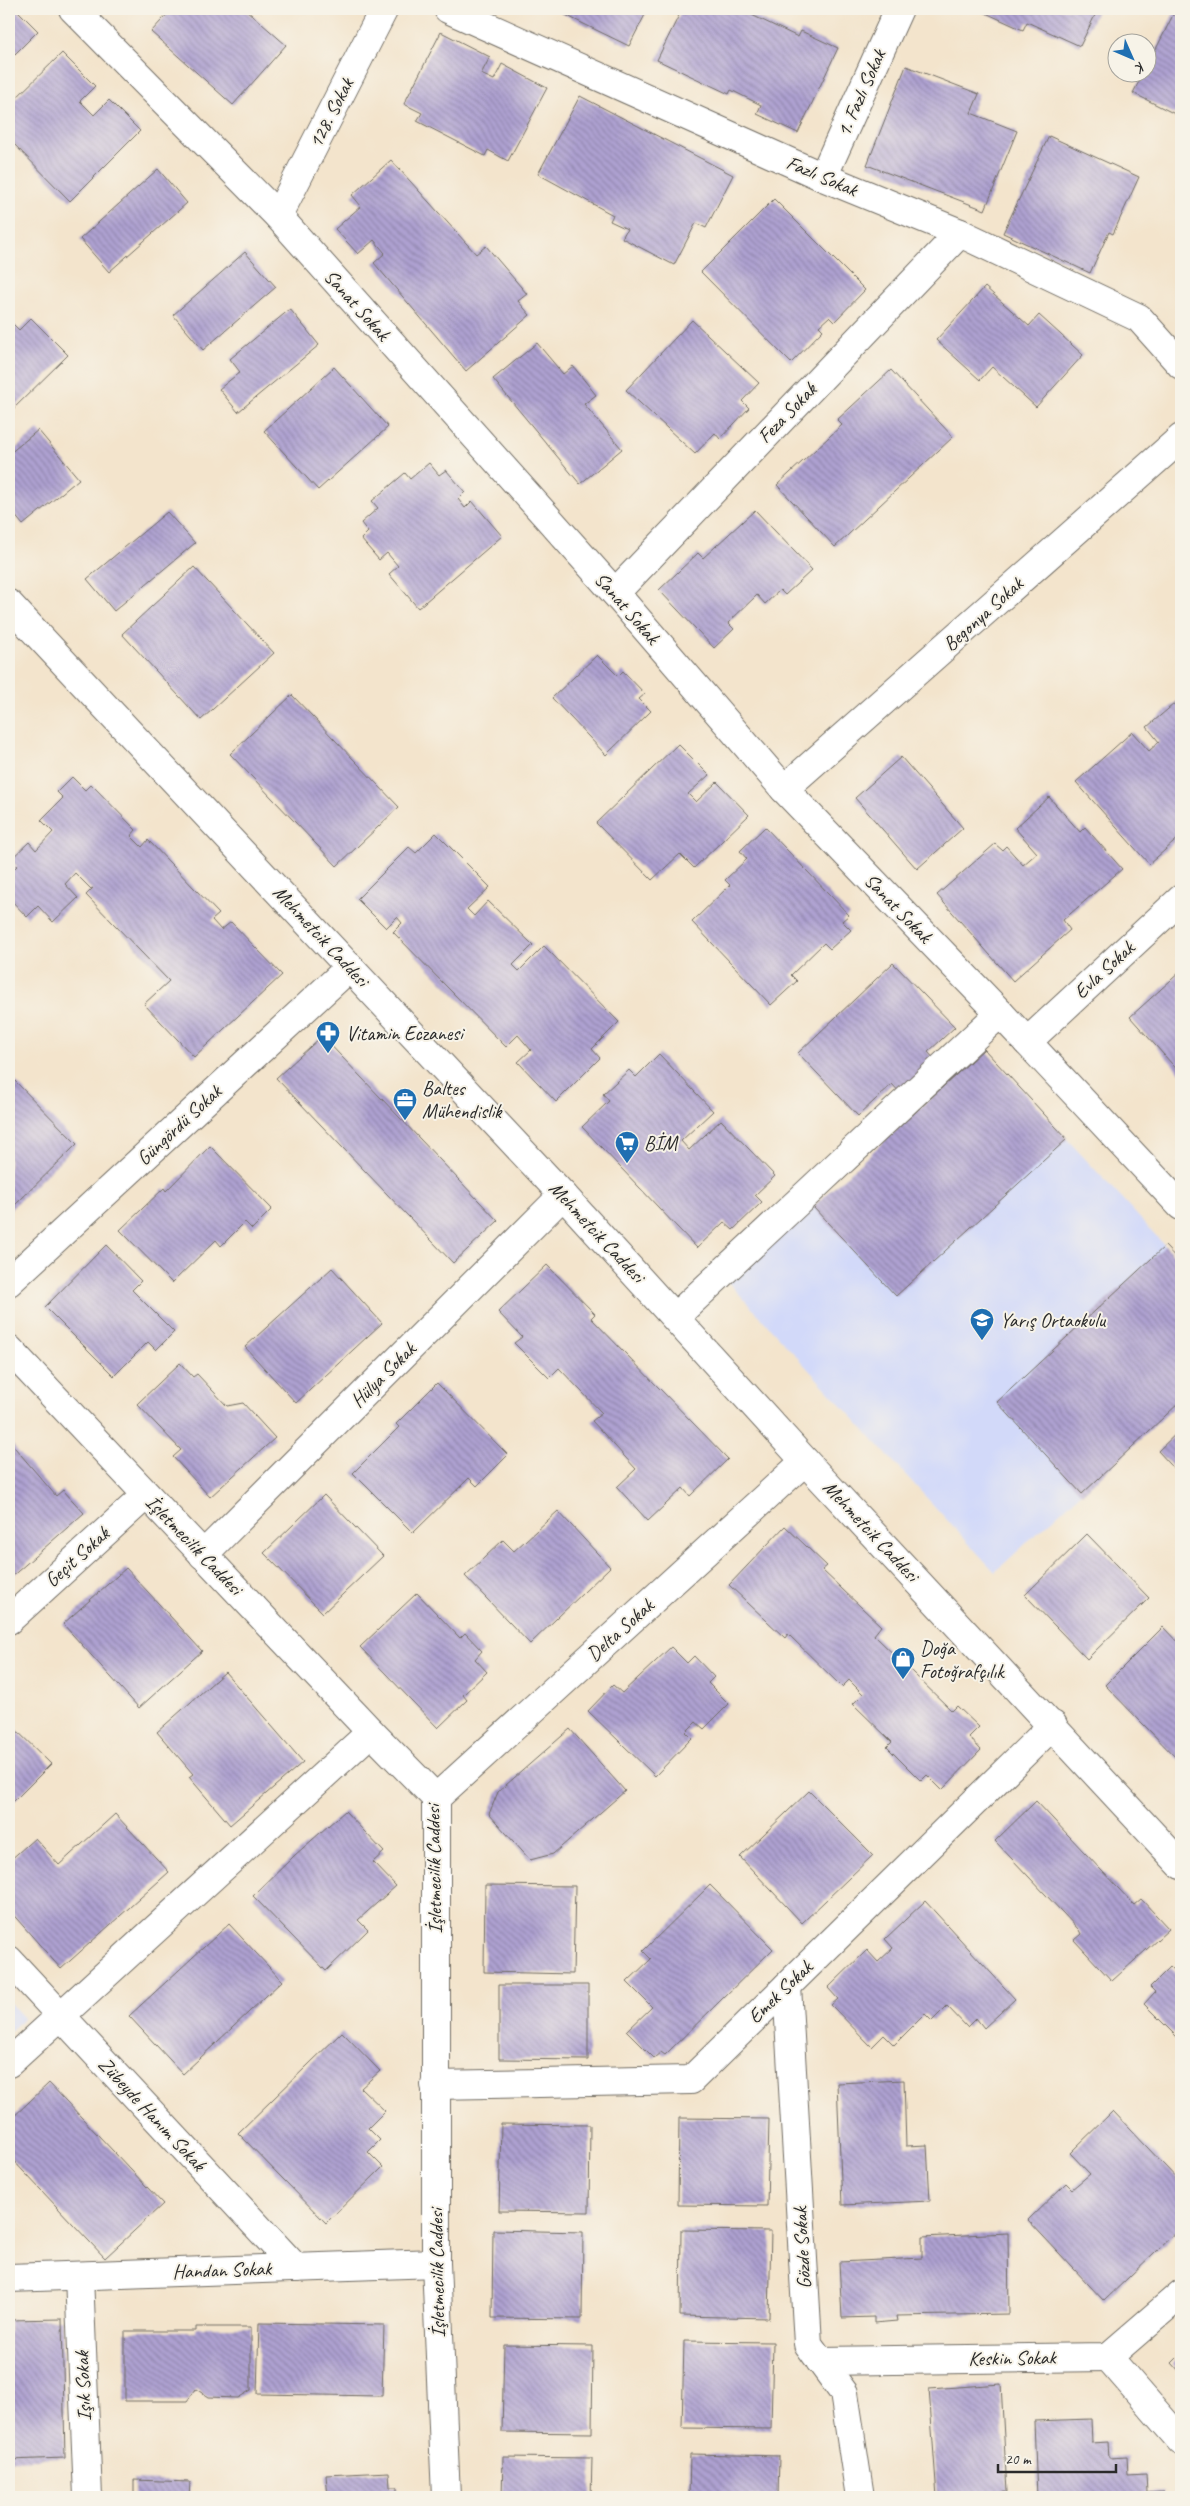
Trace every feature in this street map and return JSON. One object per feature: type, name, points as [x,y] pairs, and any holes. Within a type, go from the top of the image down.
[{"type":"street","name":"Sanat Sokak","points":[[73,9],[278,216],[614,593],[784,789],[1000,1013],[1181,1206]]},
{"type":"street","name":"128. Sokak","points":[[278,216],[384,9]]},
{"type":"street","name":"Fazlı Sokak","points":[[448,9],[823,177],[960,233],[1139,318],[1181,365]]},
{"type":"street","name":"1. Fazlı Sokak","points":[[823,177],[899,9]]},
{"type":"street","name":"Feza Sokak","points":[[614,593],[960,233]]},
{"type":"street","name":"Begonya Sokak","points":[[784,789],[1181,438]]},
{"type":"street","name":"Mehmetcik Caddesi","points":[[9,604],[563,1194],[805,1461],[1181,1864]]},
{"type":"street","name":"Evla Sokak","points":[[1027,1042],[1181,899]]},
{"type":"street","name":"Güngördü Sokak","points":[[9,1282],[350,968]]},
{"type":"street","points":[[675,1317],[1000,1013]]},
{"type":"street","name":"Hülya Sokak","points":[[203,1555],[563,1194]]},
{"type":"street","name":"İşletmecilik Caddesi","points":[[9,1349],[371,1732],[436,1798],[436,2263],[446,2497]]},
{"type":"street","name":"Delta Sokak","points":[[436,1798],[805,1461]]},
{"type":"street","name":"Geçit Sokak","points":[[9,1620],[146,1495]]},
{"type":"street","name":"Emek Sokak","points":[[435,2085],[691,2080],[1053,1725]]},
{"type":"street","points":[[9,2063],[371,1732]]},
{"type":"street","name":"Zübeyde Hanım Sokak","points":[[9,1960],[296,2268]]},
{"type":"street","name":"Gözde Sokak","points":[[787,1986],[808,2344],[844,2393],[860,2497]]},
{"type":"street","name":"Handan Sokak","points":[[9,2278],[436,2263]]},
{"type":"street","name":"Işık Sokak","points":[[79,2276],[88,2497]]},
{"type":"street","points":[[1181,2294],[1108,2357],[1181,2441]]},
{"type":"street","name":"Keskin Sokak","points":[[820,2361],[1108,2357]]},
{"type":"shaded area","name":"Yarış Ortaokulu","points":[[984,1049],[1181,1263],[1181,1401],[995,1572],[728,1282],[813,1207]]},
{"type":"shaded area","points":[[9,2002],[24,2018],[9,2032]]},
{"type":"building","points":[[9,9],[16,9],[38,31],[9,60]]},
{"type":"building","points":[[172,9],[245,9],[286,45],[233,105],[151,32]]},
{"type":"building","points":[[553,9],[648,9],[629,46]]},
{"type":"building","points":[[682,9],[739,9],[798,37],[801,31],[838,48],[798,133],[757,114],[761,105],[731,90],[729,94],[657,60]]},
{"type":"building","points":[[977,9],[1098,9],[1080,46],[1027,22],[1023,30]]},
{"type":"building","points":[[1175,11],[1181,14],[1181,117],[1133,93],[1139,82],[1158,82],[1158,45]]},
{"type":"building","points":[[441,32],[490,57],[481,74],[494,80],[502,64],[547,88],[508,161],[488,150],[485,156],[417,121],[422,113],[404,104]]},
{"type":"building","points":[[62,53],[95,86],[80,101],[94,115],[109,100],[140,131],[70,201],[9,139],[9,105]]},
{"type":"building","points":[[906,66],[979,94],[971,113],[1017,131],[985,210],[867,165]]},
{"type":"building","points":[[580,96],[733,175],[706,228],[696,223],[674,265],[622,238],[627,229],[610,221],[613,215],[538,174]]},
{"type":"building","points":[[1049,136],[1139,177],[1113,234],[1109,232],[1090,273],[1003,233]]},
{"type":"building","points":[[391,160],[476,254],[486,246],[527,294],[518,301],[530,315],[466,371],[374,263],[385,253],[374,240],[358,254],[335,229],[361,206],[352,195]]},
{"type":"building","points":[[158,169],[187,203],[109,272],[80,239]]},
{"type":"building","points":[[774,199],[865,290],[834,322],[829,317],[819,326],[823,330],[791,363],[701,272]]},
{"type":"building","points":[[245,252],[276,287],[203,350],[173,315]]},
{"type":"building","points":[[985,287],[1029,326],[1039,315],[1083,355],[1036,407],[992,367],[980,380],[936,340]]},
{"type":"building","points":[[290,309],[319,345],[238,412],[219,389],[240,372],[230,359]]},
{"type":"building","points":[[31,318],[68,355],[9,413],[9,320],[19,330]]},
{"type":"building","points":[[692,320],[759,383],[742,401],[749,408],[720,439],[715,433],[695,454],[626,390]]},
{"type":"building","points":[[537,343],[563,374],[573,366],[596,395],[584,404],[622,449],[580,484],[493,379]]},
{"type":"building","points":[[334,367],[388,427],[318,490],[264,431]]},
{"type":"building","points":[[891,370],[953,437],[835,547],[777,485],[842,425],[837,420]]},
{"type":"building","points":[[38,430],[79,479],[23,525],[9,508],[9,454]]},
{"type":"building","points":[[429,463],[439,475],[446,470],[465,492],[458,499],[465,508],[472,501],[502,536],[418,608],[389,574],[398,566],[387,553],[379,560],[361,539],[368,532],[361,523],[378,508],[372,501],[405,473],[410,479]]},
{"type":"building","points":[[755,510],[812,570],[785,595],[780,590],[765,604],[757,595],[728,623],[734,629],[714,648],[659,590],[698,553],[703,558]]},
{"type":"building","points":[[167,512],[195,543],[114,611],[87,579]]},
{"type":"building","points":[[194,567],[274,653],[201,720],[122,634]]},
{"type":"building","points":[[597,655],[618,676],[623,671],[645,694],[639,699],[651,711],[606,755],[552,698]]},
{"type":"building","points":[[292,695],[399,807],[337,866],[230,754]]},
{"type":"building","points":[[1181,698],[1181,836],[1149,864],[1076,782],[1132,732],[1149,751],[1159,742],[1147,727]]},
{"type":"building","points":[[678,744],[709,775],[688,794],[696,802],[717,782],[749,815],[694,868],[680,854],[652,880],[596,823]]},
{"type":"building","points":[[901,757],[963,828],[917,869],[855,798]]},
{"type":"building","points":[[72,777],[85,790],[91,784],[136,830],[131,836],[142,847],[148,840],[219,914],[212,920],[221,930],[231,922],[282,975],[194,1057],[144,1004],[169,981],[86,895],[93,888],[91,889],[75,873],[65,884],[78,898],[53,922],[38,906],[27,917],[9,898],[9,874],[17,866],[10,860],[29,842],[36,850],[53,832],[41,820],[63,798],[57,792]]},
{"type":"building","points":[[1049,797],[1080,832],[1085,827],[1122,869],[1063,920],[1070,930],[1013,981],[937,895],[995,844],[1002,850],[1006,846],[1023,865],[1037,853],[1015,828]]},
{"type":"building","points":[[765,827],[849,915],[842,921],[851,930],[830,949],[824,943],[791,975],[797,981],[771,1005],[692,922],[730,885],[725,880],[747,859],[740,851]]},
{"type":"building","points":[[436,833],[490,887],[467,909],[474,916],[488,901],[533,945],[513,965],[519,971],[544,946],[619,1022],[592,1049],[600,1058],[556,1102],[518,1062],[531,1050],[518,1035],[506,1047],[393,932],[402,923],[397,917],[386,928],[357,899],[409,847],[416,853]]},
{"type":"building","points":[[893,963],[955,1027],[928,1052],[936,1061],[901,1094],[892,1084],[858,1116],[798,1053]]},
{"type":"building","points":[[1181,971],[1181,1074],[1130,1017]]},
{"type":"building","points":[[322,1036],[498,1221],[453,1263],[276,1078]]},
{"type":"building","points":[[984,1049],[1067,1139],[896,1296],[813,1207]]},
{"type":"building","points":[[659,1054],[713,1111],[681,1141],[689,1150],[721,1120],[775,1176],[755,1195],[762,1202],[733,1230],[724,1222],[697,1248],[582,1127],[609,1101],[603,1094],[629,1070],[636,1077]]},
{"type":"building","points":[[9,1075],[77,1144],[9,1211]]},
{"type":"building","points":[[210,1146],[272,1209],[252,1229],[245,1222],[221,1246],[216,1240],[172,1283],[120,1230],[164,1188],[166,1191]]},
{"type":"building","points":[[106,1245],[141,1281],[132,1290],[174,1332],[156,1350],[148,1342],[114,1376],[45,1307]]},
{"type":"building","points":[[1165,1246],[1181,1263],[1181,1401],[1082,1494],[997,1402]]},
{"type":"building","points":[[547,1265],[595,1314],[591,1318],[728,1459],[690,1496],[683,1488],[648,1521],[617,1487],[636,1469],[592,1421],[602,1413],[559,1368],[549,1378],[514,1343],[522,1337],[498,1312]]},
{"type":"building","points":[[332,1268],[382,1323],[296,1403],[245,1347]]},
{"type":"building","points":[[180,1363],[193,1377],[197,1374],[227,1406],[243,1403],[275,1438],[210,1497],[173,1457],[181,1450],[137,1404]]},
{"type":"building","points":[[437,1383],[508,1455],[477,1486],[469,1478],[413,1533],[353,1473],[399,1427],[396,1424]]},
{"type":"building","points":[[1181,1429],[1181,1476],[1158,1451]]},
{"type":"building","points":[[9,1441],[56,1496],[63,1490],[84,1513],[9,1579]]},
{"type":"building","points":[[324,1495],[383,1556],[323,1613],[264,1553]]},
{"type":"building","points":[[558,1511],[610,1567],[530,1644],[465,1576],[503,1540],[514,1551]]},
{"type":"building","points":[[785,1526],[827,1566],[822,1570],[881,1626],[874,1635],[952,1711],[957,1706],[979,1727],[969,1737],[981,1750],[942,1790],[927,1775],[921,1781],[887,1747],[892,1742],[853,1704],[863,1694],[849,1680],[842,1687],[788,1634],[785,1638],[729,1585]]},
{"type":"building","points":[[1087,1534],[1149,1598],[1087,1659],[1025,1595]]},
{"type":"building","points":[[126,1568],[202,1651],[139,1708],[63,1624]]},
{"type":"building","points":[[417,1593],[460,1638],[465,1633],[482,1651],[475,1659],[487,1672],[463,1695],[467,1700],[438,1728],[360,1647]]},
{"type":"building","points":[[1163,1627],[1181,1646],[1181,1763],[1105,1685]]},
{"type":"building","points":[[671,1647],[687,1663],[694,1656],[714,1677],[708,1683],[729,1704],[704,1729],[696,1722],[686,1732],[692,1738],[655,1776],[588,1711],[613,1685],[622,1693]]},
{"type":"building","points":[[225,1672],[303,1762],[230,1825],[189,1777],[193,1774],[157,1732]]},
{"type":"building","points":[[9,1723],[51,1764],[9,1806]]},
{"type":"building","points":[[570,1729],[625,1791],[553,1854],[530,1860],[489,1814],[498,1792]]},
{"type":"building","points":[[809,1791],[873,1855],[802,1923],[740,1857]]},
{"type":"building","points":[[1036,1801],[1134,1905],[1141,1899],[1169,1929],[1112,1981],[1074,1940],[1081,1934],[1079,1930],[995,1841]]},
{"type":"building","points":[[345,1811],[384,1852],[373,1862],[396,1886],[358,1920],[368,1930],[326,1971],[253,1896],[295,1855]]},
{"type":"building","points":[[115,1814],[169,1872],[61,1969],[9,1910],[9,1861],[35,1838],[59,1865]]},
{"type":"building","points":[[485,1885],[575,1886],[573,1974],[484,1972]]},
{"type":"building","points":[[710,1885],[773,1949],[665,2055],[661,2052],[654,2058],[627,2031],[652,2007],[627,1982],[651,1959],[643,1951]]},
{"type":"building","points":[[925,1901],[1015,1999],[984,2028],[976,2018],[967,2027],[947,2006],[932,2021],[925,2014],[894,2045],[884,2035],[872,2047],[831,2005],[838,1999],[828,1988],[867,1950],[878,1962],[893,1948],[885,1939]]},
{"type":"building","points":[[229,1924],[282,1981],[183,2074],[129,2016]]},
{"type":"building","points":[[1170,1967],[1176,1973],[1181,1967],[1181,2041],[1144,2004],[1155,1992],[1150,1987]]},
{"type":"building","points":[[499,1985],[588,1985],[588,2060],[499,2059]]},
{"type":"building","points":[[342,2032],[380,2071],[361,2088],[385,2111],[368,2128],[380,2140],[368,2152],[383,2167],[326,2223],[238,2133]]},
{"type":"building","points":[[904,2080],[906,2146],[927,2145],[930,2201],[842,2205],[837,2083]]},
{"type":"building","points":[[49,2083],[163,2204],[105,2258],[9,2156],[9,2121]]},
{"type":"building","points":[[1113,2111],[1181,2183],[1181,2227],[1104,2301],[1028,2220],[1066,2183],[1072,2189],[1090,2174],[1070,2153]]},
{"type":"building","points":[[679,2118],[769,2119],[767,2206],[678,2205]]},
{"type":"building","points":[[501,2124],[590,2125],[589,2212],[499,2211]]},
{"type":"building","points":[[493,2230],[583,2232],[582,2319],[492,2318]]},
{"type":"building","points":[[681,2230],[771,2231],[769,2318],[680,2316]]},
{"type":"building","points":[[1008,2233],[1009,2314],[896,2316],[897,2321],[874,2323],[874,2317],[842,2318],[839,2262],[922,2258],[922,2237]]},
{"type":"building","points":[[62,2319],[65,2458],[9,2460],[9,2320]]},
{"type":"building","points":[[259,2323],[384,2325],[382,2396],[257,2394]]},
{"type":"building","points":[[196,2327],[251,2327],[251,2390],[238,2398],[208,2397],[196,2389],[187,2401],[125,2401],[125,2331],[196,2331]]},
{"type":"building","points":[[684,2341],[773,2342],[771,2429],[682,2428]]},
{"type":"building","points":[[504,2345],[593,2346],[592,2433],[502,2432]]},
{"type":"building","points":[[1181,2354],[1181,2373],[1172,2363]]},
{"type":"building","points":[[1001,2384],[1007,2492],[937,2497],[929,2389]]},
{"type":"building","points":[[1091,2419],[1092,2443],[1108,2442],[1109,2458],[1127,2457],[1128,2475],[1146,2474],[1147,2493],[1164,2492],[1164,2497],[1037,2497],[1034,2421]]},
{"type":"building","points":[[690,2454],[779,2456],[778,2497],[689,2497]]},
{"type":"building","points":[[503,2457],[592,2458],[591,2497],[502,2497]]},
{"type":"building","points":[[389,2472],[390,2487],[397,2487],[397,2497],[328,2497],[326,2475]]},
{"type":"building","points":[[134,2480],[190,2482],[189,2497],[134,2497]]},
{"type":"place","name":"Vitamin Eczanesi","points":[[328,1054]]},
{"type":"place","name":"Baltes Mühendislik","points":[[405,1121]]},
{"type":"place","name":"BİM","points":[[627,1164]]},
{"type":"place","name":"Yarış Ortaokulu","points":[[982,1341]]},
{"type":"place","name":"Doğa Fotoğrafçılık","points":[[903,1680]]}]
